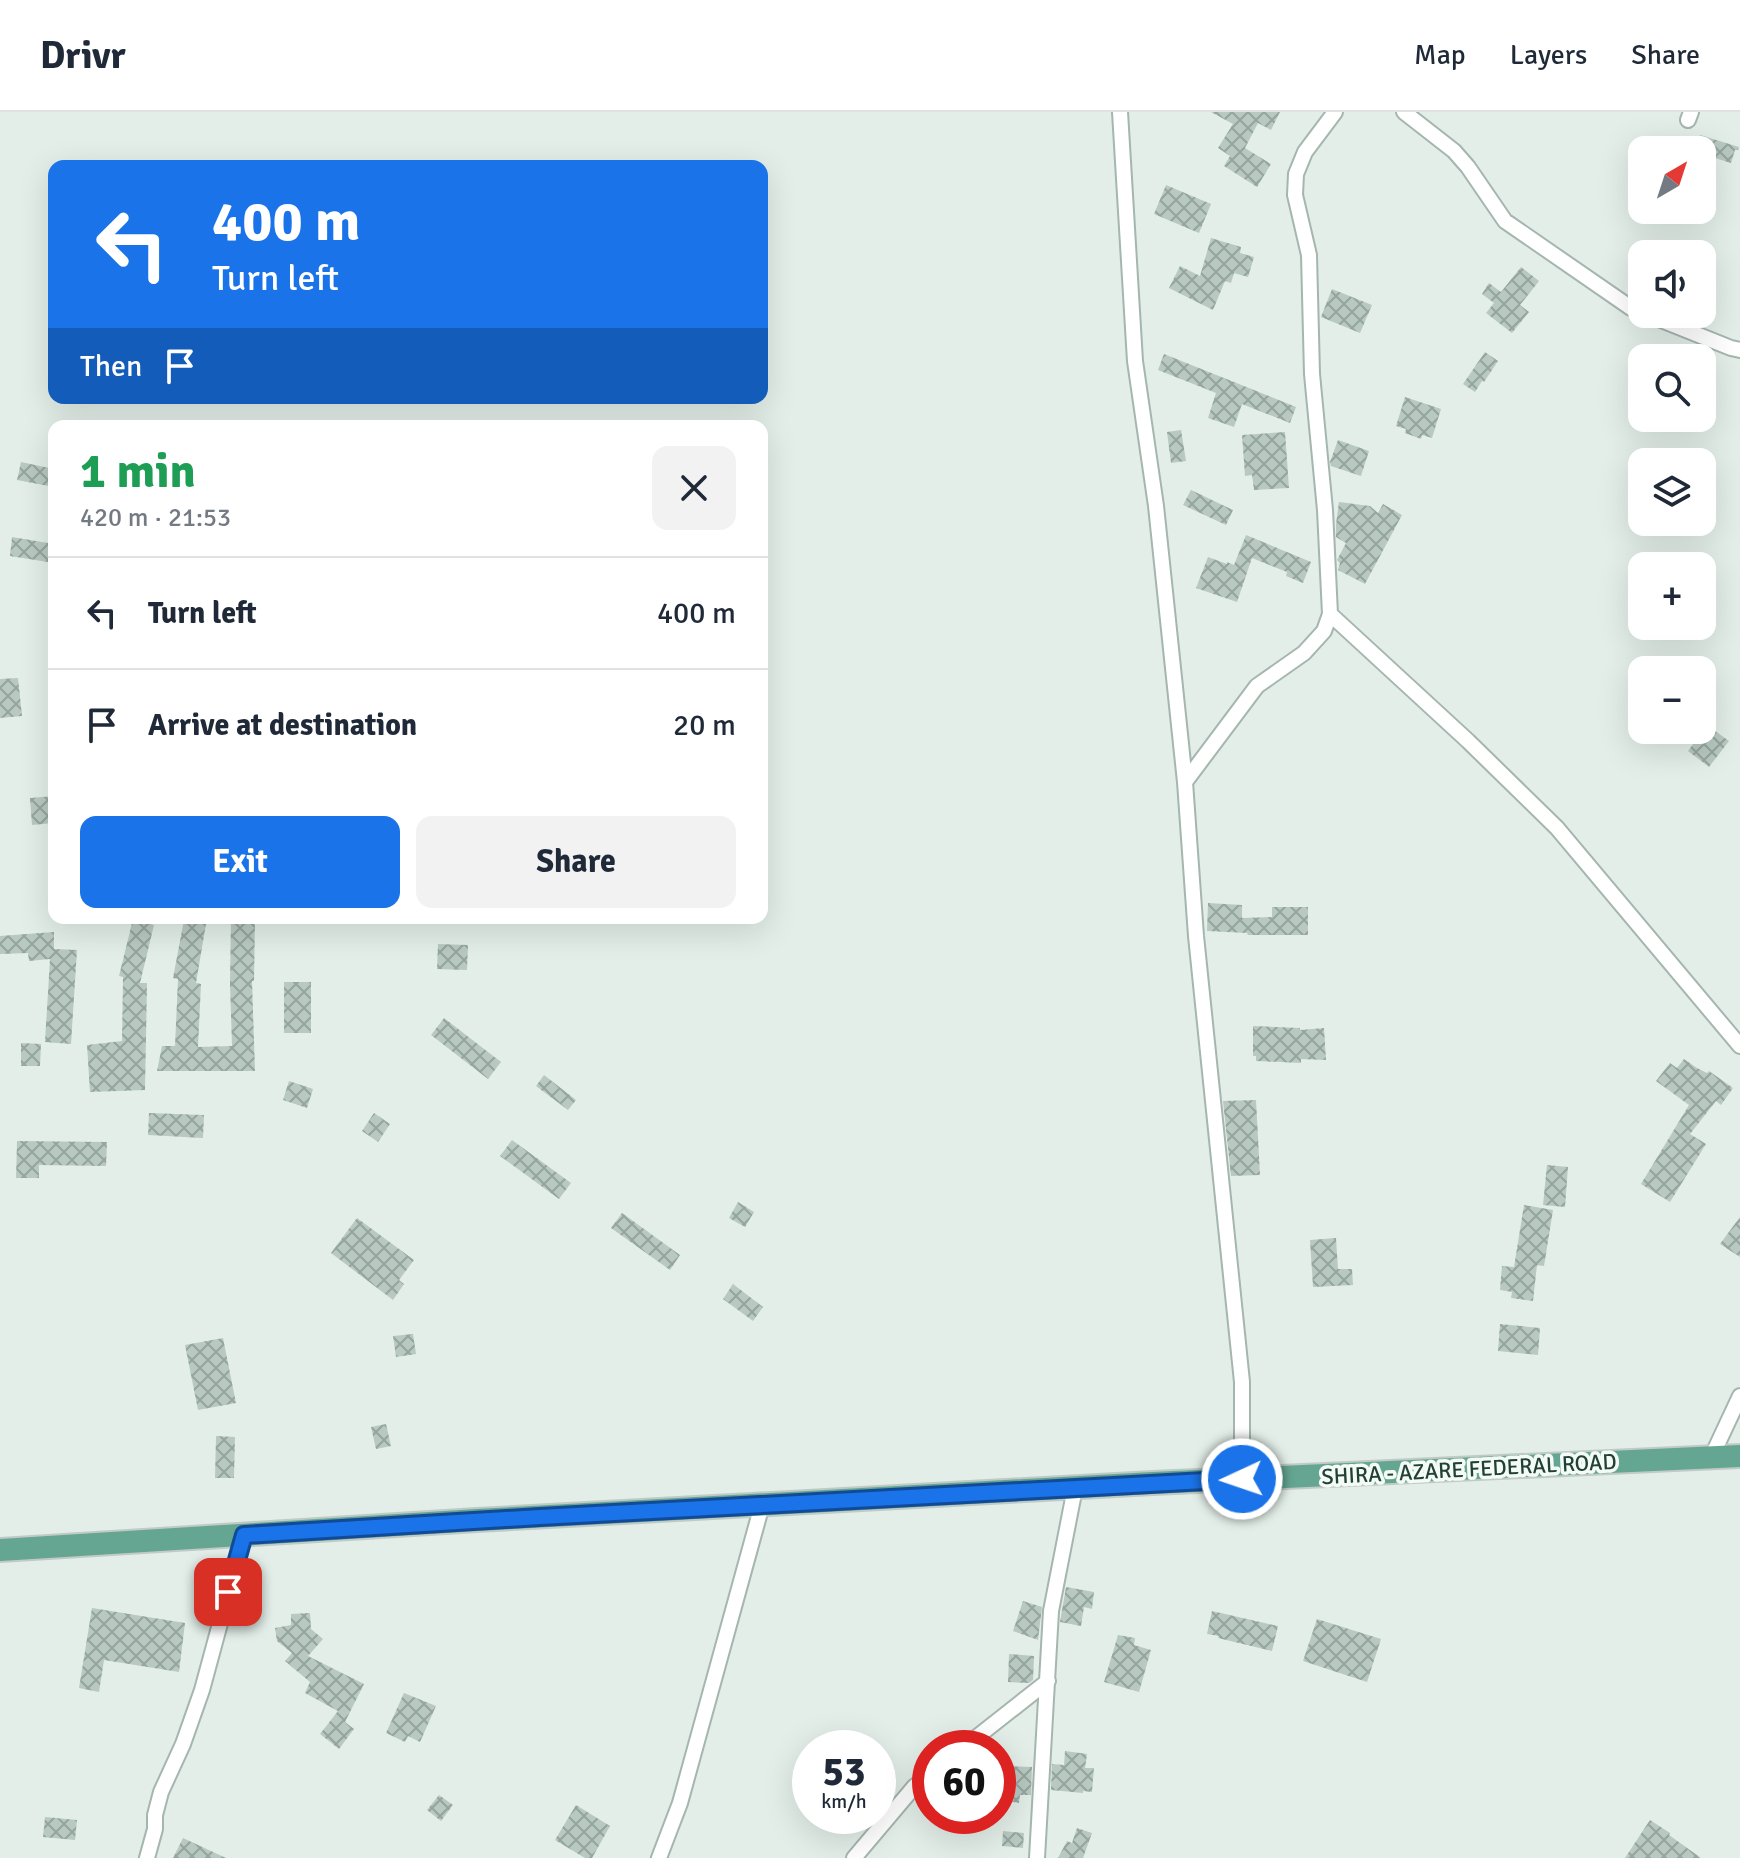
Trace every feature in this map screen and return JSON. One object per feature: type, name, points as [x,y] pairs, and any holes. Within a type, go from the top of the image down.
[{"type":"main road","name":"SHIRA - AZARE FEDERAL ROAD","points":[[0,1550],[1075,1488],[1740,1456]]},
{"type":"street","points":[[1120,112],[1135,361],[1156,506],[1185,782],[1196,936],[1242,1382],[1242,1479]]},
{"type":"street","points":[[1185,782],[1257,686],[1304,653],[1324,631],[1330,614],[1325,510],[1312,374],[1309,255],[1295,195],[1296,174],[1305,152],[1335,112]]},
{"type":"street","points":[[1404,112],[1454,151],[1505,221],[1628,306]]},
{"type":"street","points":[[1681,328],[1740,350]]},
{"type":"street","points":[[1330,614],[1557,828],[1740,1046]]},
{"type":"street","points":[[1711,1458],[1740,1396]]},
{"type":"street","points":[[1037,1858],[1051,1611],[1075,1488]]},
{"type":"street","points":[[659,1858],[680,1803],[762,1505]]},
{"type":"street","points":[[147,1858],[161,1792],[183,1744],[202,1690],[244,1535]]},
{"type":"street","points":[[986,1730],[1048,1681]]},
{"type":"street","points":[[854,1858],[912,1789]]},
{"type":"building","points":[[1211,112],[1280,112],[1271,130],[1258,123],[1245,148],[1271,164],[1257,187],[1224,166],[1230,156],[1218,148],[1233,124]]},
{"type":"building","points":[[1716,140],[1739,147],[1731,163],[1716,158]]},
{"type":"building","points":[[1166,185],[1211,204],[1199,233],[1154,214]]},
{"type":"building","points":[[1211,238],[1241,247],[1240,253],[1254,257],[1248,277],[1234,273],[1231,283],[1225,281],[1213,310],[1169,288],[1180,266],[1200,276]]},
{"type":"building","points":[[1521,267],[1539,281],[1520,305],[1529,312],[1512,333],[1486,313],[1494,303],[1482,294],[1489,283],[1501,292]]},
{"type":"building","points":[[1332,289],[1372,305],[1360,333],[1321,317]]},
{"type":"building","points":[[1485,352],[1498,361],[1475,392],[1463,384]]},
{"type":"building","points":[[1164,354],[1296,407],[1290,423],[1242,404],[1234,427],[1208,418],[1216,393],[1158,370]]},
{"type":"building","points":[[1405,397],[1441,409],[1432,438],[1422,435],[1421,439],[1396,426]]},
{"type":"building","points":[[1181,430],[1186,461],[1171,463],[1167,432]]},
{"type":"building","points":[[1285,432],[1289,488],[1254,490],[1252,475],[1245,476],[1242,435]]},
{"type":"building","points":[[1338,440],[1369,451],[1361,476],[1331,466]]},
{"type":"building","points":[[21,462],[48,468],[48,486],[17,480]]},
{"type":"building","points":[[1191,490],[1233,510],[1226,525],[1183,505]]},
{"type":"building","points":[[1339,502],[1370,506],[1378,513],[1383,504],[1402,515],[1365,584],[1338,570],[1340,563],[1337,560],[1346,543],[1336,537]]},
{"type":"building","points":[[1246,535],[1311,562],[1303,583],[1286,576],[1287,572],[1252,558],[1237,602],[1196,588],[1208,557],[1234,565]]},
{"type":"building","points":[[12,537],[48,543],[48,562],[10,556]]},
{"type":"building","points":[[18,678],[22,716],[0,718],[0,679]]},
{"type":"building","points":[[1716,732],[1729,741],[1709,767],[1688,751],[1693,744],[1716,744]]},
{"type":"building","points":[[48,796],[48,824],[32,825],[30,798]]},
{"type":"building","points":[[1208,903],[1242,905],[1242,918],[1272,917],[1272,907],[1308,907],[1308,935],[1207,931]]},
{"type":"building","points":[[132,924],[154,925],[140,983],[147,983],[145,1090],[90,1092],[87,1045],[122,1041],[123,977],[119,976]]},
{"type":"building","points":[[183,924],[206,924],[196,983],[201,984],[198,1047],[232,1046],[231,924],[255,924],[252,981],[255,1071],[157,1071],[162,1046],[175,1046],[178,979],[173,978]]},
{"type":"building","points":[[54,932],[54,949],[77,950],[71,1044],[45,1042],[50,959],[29,961],[28,953],[0,954],[0,936]]},
{"type":"building","points":[[438,944],[468,945],[467,970],[437,969]]},
{"type":"building","points":[[284,982],[311,982],[311,1033],[284,1033]]},
{"type":"building","points":[[444,1018],[501,1062],[488,1079],[431,1035]]},
{"type":"building","points":[[1253,1026],[1300,1030],[1324,1028],[1326,1060],[1301,1059],[1301,1063],[1256,1061],[1256,1056],[1253,1056]]},
{"type":"building","points":[[21,1043],[41,1044],[40,1066],[21,1066]]},
{"type":"building","points":[[1684,1059],[1707,1073],[1709,1071],[1733,1088],[1721,1105],[1716,1101],[1690,1134],[1706,1144],[1670,1202],[1641,1184],[1689,1105],[1656,1081],[1670,1063],[1677,1068]]},
{"type":"building","points":[[544,1075],[576,1100],[568,1110],[536,1086]]},
{"type":"building","points":[[289,1081],[313,1089],[307,1108],[283,1100]]},
{"type":"building","points":[[1256,1100],[1260,1175],[1231,1176],[1223,1101]]},
{"type":"building","points":[[149,1113],[204,1115],[203,1138],[148,1135]]},
{"type":"building","points":[[374,1113],[390,1124],[378,1142],[362,1131]]},
{"type":"building","points":[[512,1140],[571,1183],[559,1199],[500,1156]]},
{"type":"building","points":[[17,1141],[107,1142],[106,1166],[39,1165],[39,1178],[16,1178]]},
{"type":"building","points":[[1547,1165],[1568,1167],[1565,1207],[1543,1205]]},
{"type":"building","points":[[738,1202],[754,1212],[745,1227],[729,1218]]},
{"type":"building","points":[[1524,1205],[1553,1210],[1544,1266],[1537,1265],[1533,1301],[1511,1298],[1512,1292],[1500,1290],[1502,1266],[1514,1267]]},
{"type":"building","points":[[622,1213],[680,1255],[670,1270],[611,1228]]},
{"type":"building","points":[[1740,1217],[1740,1257],[1720,1244]]},
{"type":"building","points":[[357,1218],[414,1260],[399,1280],[404,1284],[393,1300],[331,1253]]},
{"type":"building","points":[[1336,1238],[1338,1269],[1352,1269],[1353,1285],[1313,1287],[1310,1240]]},
{"type":"building","points":[[733,1284],[763,1307],[753,1321],[723,1299]]},
{"type":"building","points":[[1500,1324],[1540,1328],[1538,1355],[1498,1351]]},
{"type":"building","points":[[413,1334],[416,1354],[396,1357],[393,1336]]},
{"type":"building","points":[[223,1338],[236,1403],[198,1410],[185,1345]]},
{"type":"building","points":[[386,1424],[391,1446],[376,1449],[371,1427]]},
{"type":"building","points":[[216,1436],[235,1437],[234,1478],[215,1478]]},
{"type":"building","points":[[1066,1587],[1094,1592],[1092,1609],[1084,1607],[1081,1626],[1060,1622]]},
{"type":"building","points":[[1023,1601],[1042,1607],[1038,1640],[1013,1631]]},
{"type":"building","points":[[92,1608],[185,1623],[179,1672],[104,1660],[99,1692],[79,1688]]},
{"type":"building","points":[[1212,1611],[1278,1626],[1272,1651],[1207,1634]]},
{"type":"building","points":[[310,1613],[311,1629],[323,1639],[308,1656],[364,1684],[345,1722],[354,1729],[339,1749],[320,1734],[338,1711],[305,1693],[310,1682],[285,1661],[292,1653],[277,1641],[275,1628],[291,1625],[291,1614]]},
{"type":"building","points":[[1317,1619],[1381,1639],[1367,1682],[1303,1661]]},
{"type":"building","points":[[1118,1635],[1135,1638],[1134,1645],[1151,1650],[1139,1692],[1104,1682]]},
{"type":"building","points":[[1009,1654],[1034,1656],[1033,1680],[1029,1683],[1008,1682]]},
{"type":"building","points":[[404,1693],[436,1706],[420,1742],[408,1736],[405,1742],[386,1733]]},
{"type":"building","points":[[1065,1751],[1087,1754],[1085,1768],[1094,1768],[1092,1792],[1051,1790],[1052,1764],[1064,1765]]},
{"type":"building","points":[[1016,1766],[1032,1767],[1031,1795],[1020,1795],[1019,1803],[1016,1803]]},
{"type":"building","points":[[439,1795],[453,1805],[441,1821],[427,1810]]},
{"type":"building","points":[[576,1805],[610,1826],[592,1858],[585,1858],[555,1840]]},
{"type":"building","points":[[45,1817],[77,1820],[75,1840],[43,1837]]},
{"type":"building","points":[[1650,1820],[1670,1833],[1701,1858],[1625,1858]]},
{"type":"building","points":[[1077,1828],[1092,1833],[1083,1858],[1058,1858],[1067,1841],[1072,1843]]},
{"type":"building","points":[[1024,1833],[1023,1848],[1002,1846],[1003,1834]]},
{"type":"building","points":[[183,1838],[226,1858],[173,1858]]},
{"type":"route","points":[[228,1592],[244,1535],[1242,1479]]}]
